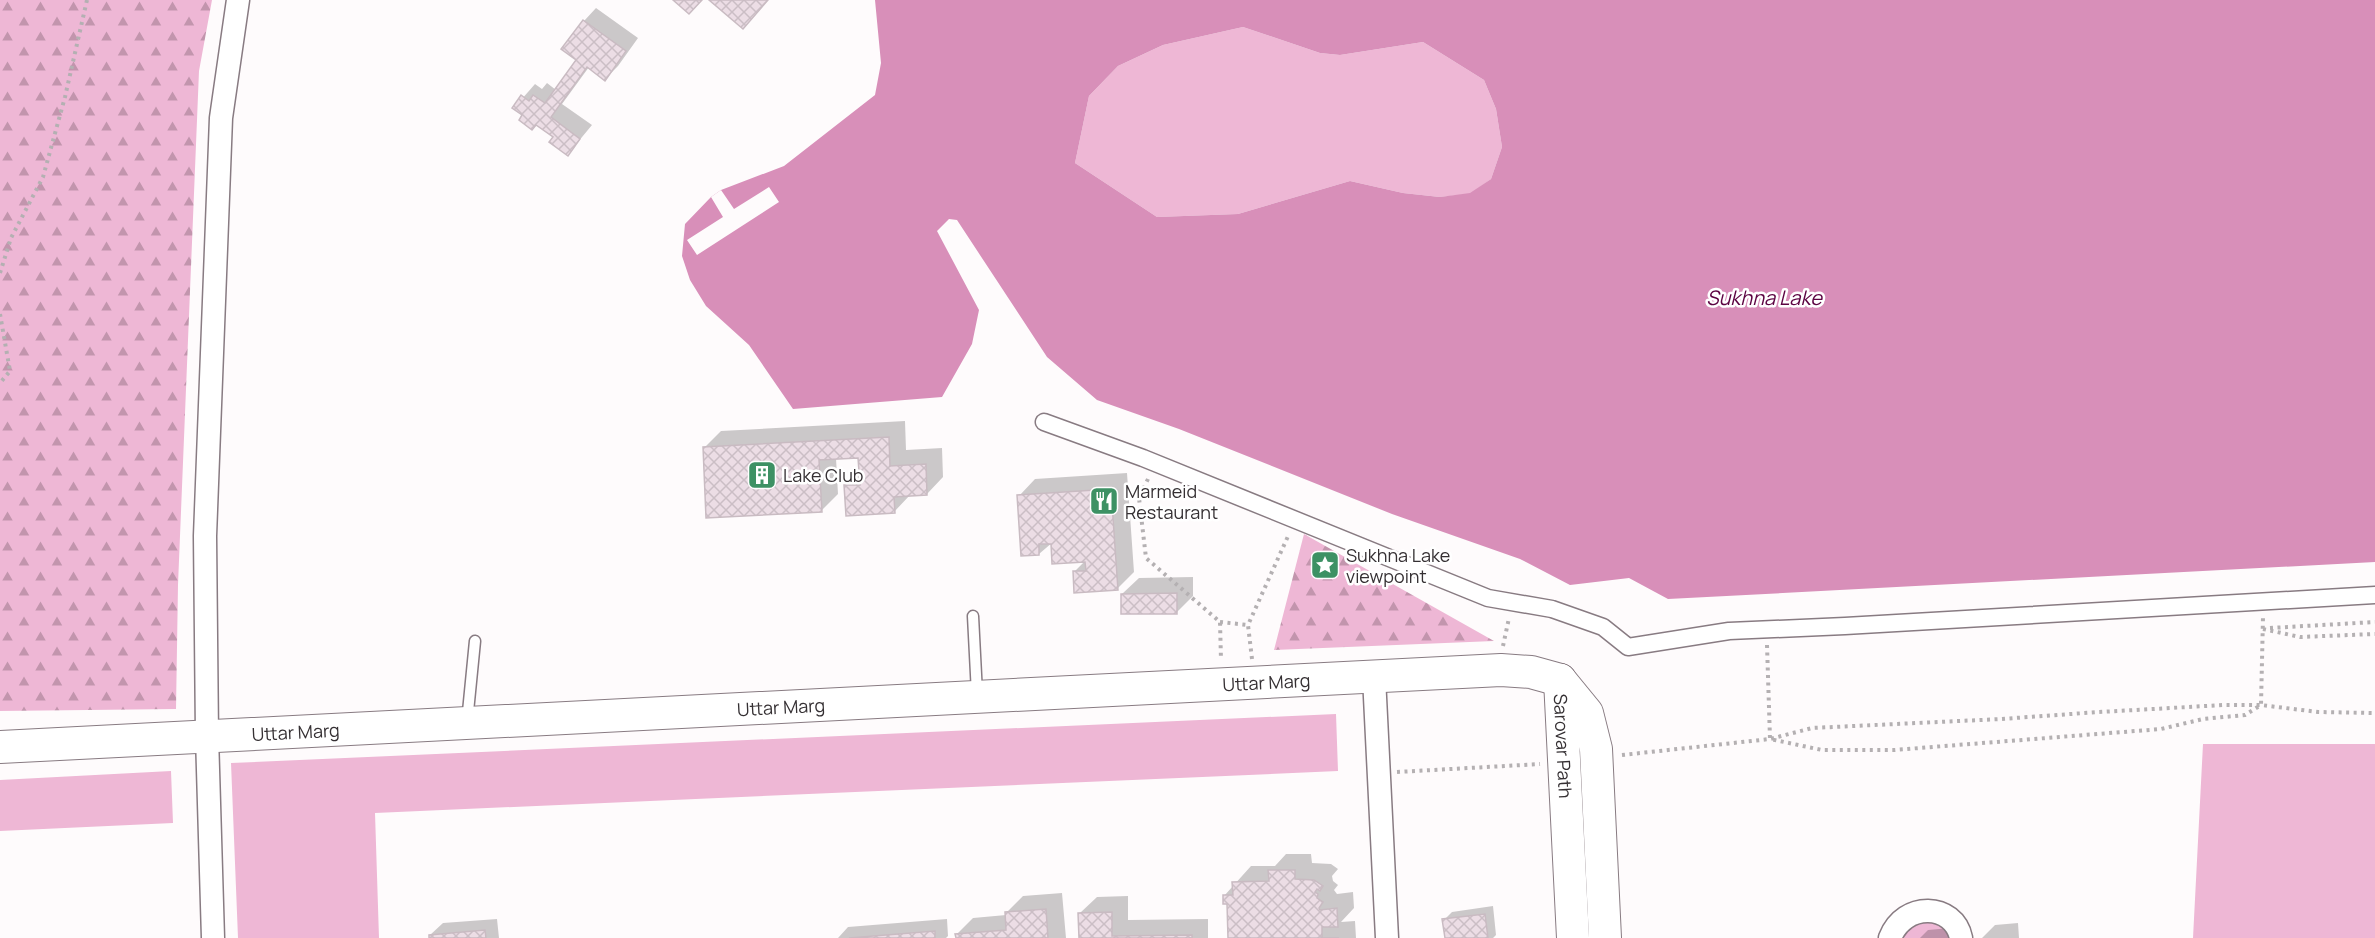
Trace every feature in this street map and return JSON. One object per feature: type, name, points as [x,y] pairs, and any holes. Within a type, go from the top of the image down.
[{"type":"main road","name":"Uttar Marg","points":[[0,747],[1501,670],[1531,672],[1560,680]]},
{"type":"main road","name":"Sarovar Path","points":[[1560,680],[1587,713],[1596,759],[1605,938]]},
{"type":"main road","name":"Sarovar Path","points":[[1560,680],[1573,938]]},
{"type":"street","points":[[213,938],[207,736],[205,536],[221,118],[238,0]]},
{"type":"street","points":[[1044,422],[1156,464],[1488,598],[1552,609],[1603,627],[1628,647],[1729,631],[2375,595]]},
{"type":"street","points":[[1374,677],[1387,938]]},
{"type":"street","points":[[1890,938],[1900,921],[1913,912],[1923,910],[1939,914],[1951,921],[1959,928],[1961,938]]},
{"type":"lane","points":[[973,616],[977,697]]},
{"type":"lane","points":[[467,723],[475,641]]},
{"type":"path","points":[[0,273],[11,238],[43,177],[65,97],[87,0]]},
{"type":"path","points":[[0,314],[10,370],[0,383]]},
{"type":"path","points":[[1156,464],[1139,498],[1146,558],[1220,622],[1248,625]]},
{"type":"path","points":[[1254,683],[1248,625],[1295,520]]},
{"type":"path","points":[[2261,705],[2263,601]]},
{"type":"path","points":[[1501,670],[1504,638],[1513,603]]},
{"type":"path","points":[[1220,622],[1221,685]]},
{"type":"path","points":[[2263,629],[2375,622]]},
{"type":"path","points":[[1767,629],[1770,739]]},
{"type":"path","points":[[2263,629],[2300,637],[2375,634]]},
{"type":"path","points":[[1596,759],[1770,739],[1812,728],[2224,705],[2261,705],[2318,712],[2375,713]]},
{"type":"path","points":[[1770,739],[1822,750],[1894,750],[2162,729],[2203,719],[2245,716],[2261,705]]},
{"type":"path","points":[[1379,773],[1563,763]]},
{"type":"green space","points":[[0,0],[212,0],[199,71],[178,585],[176,709],[0,711]]},
{"type":"green space","points":[[1243,27],[1320,53],[1340,55],[1423,42],[1484,80],[1496,109],[1502,147],[1491,179],[1470,194],[1440,197],[1403,193],[1350,181],[1238,214],[1157,217],[1075,163],[1089,96],[1118,66],[1163,45]]},
{"type":"green space","points":[[1304,534],[1494,641],[1274,650]]},
{"type":"green space","points":[[1336,714],[1338,771],[375,813],[379,938],[238,938],[231,763]]},
{"type":"green space","points":[[2203,744],[2375,744],[2375,938],[2193,938]]},
{"type":"green space","points":[[171,771],[173,823],[0,831],[0,780]]},
{"type":"green space","points":[[1916,918],[1947,925],[1949,938],[1895,938]]},
{"type":"water","name":"Sukhna Lake","points":[[875,0],[2375,0],[2375,562],[1668,599],[1629,578],[1570,585],[1520,559],[1392,514],[1179,429],[1097,400],[1047,357],[957,220],[949,219],[937,231],[979,310],[972,344],[942,397],[793,409],[749,345],[706,306],[690,280],[682,256],[685,224],[721,190],[784,166],[875,95],[881,63]],"holes":[[[1243,27],[1320,53],[1340,55],[1423,42],[1484,80],[1496,109],[1502,147],[1491,179],[1470,193],[1440,197],[1403,193],[1350,181],[1238,214],[1157,217],[1075,163],[1089,96],[1118,66],[1163,45]]]},
{"type":"pier","points":[[769,187],[779,202],[697,255],[687,240],[723,217],[711,197],[721,190],[734,209]]},
{"type":"building","points":[[673,0],[702,0],[689,14]]},
{"type":"building","points":[[709,0],[768,0],[743,29]]},
{"type":"building","points":[[583,20],[626,51],[605,81],[587,67],[551,117],[580,139],[568,156],[549,142],[553,137],[536,125],[532,130],[519,120],[522,115],[512,108],[521,95],[529,101],[533,95],[545,103],[576,60],[561,49]]},
{"type":"building","name":"Lake Club","points":[[889,437],[890,466],[926,464],[927,495],[894,497],[895,513],[846,516],[844,485],[860,485],[858,458],[819,460],[822,512],[706,518],[703,447]]},
{"type":"building","points":[[1111,489],[1118,590],[1074,593],[1073,571],[1086,571],[1085,562],[1052,564],[1051,544],[1039,544],[1039,555],[1021,556],[1017,495]]},
{"type":"building","points":[[1177,593],[1177,614],[1121,614],[1121,594]]},
{"type":"building","points":[[1268,870],[1295,870],[1295,879],[1314,880],[1323,886],[1320,891],[1317,889],[1315,892],[1318,894],[1317,898],[1323,902],[1319,908],[1320,910],[1337,908],[1338,927],[1322,927],[1322,938],[1228,938],[1227,904],[1223,904],[1223,895],[1233,895],[1232,882],[1269,881]]},
{"type":"building","points":[[1046,909],[1048,938],[956,938],[955,934],[1006,930],[1005,912]]},
{"type":"building","points":[[1112,912],[1112,936],[1192,935],[1192,938],[1079,938],[1078,913]]},
{"type":"building","points":[[1485,914],[1488,938],[1445,938],[1442,919]]},
{"type":"building","points":[[485,930],[486,938],[429,938],[429,935]]},
{"type":"building","points":[[935,931],[935,938],[849,938]]},
{"type":"place","name":"Lake Club","points":[[762,475]]},
{"type":"place","name":"Marmeid Restaurant","points":[[1104,501]]},
{"type":"place","name":"Sukhna Lake viewpoint","points":[[1325,565]]}]
